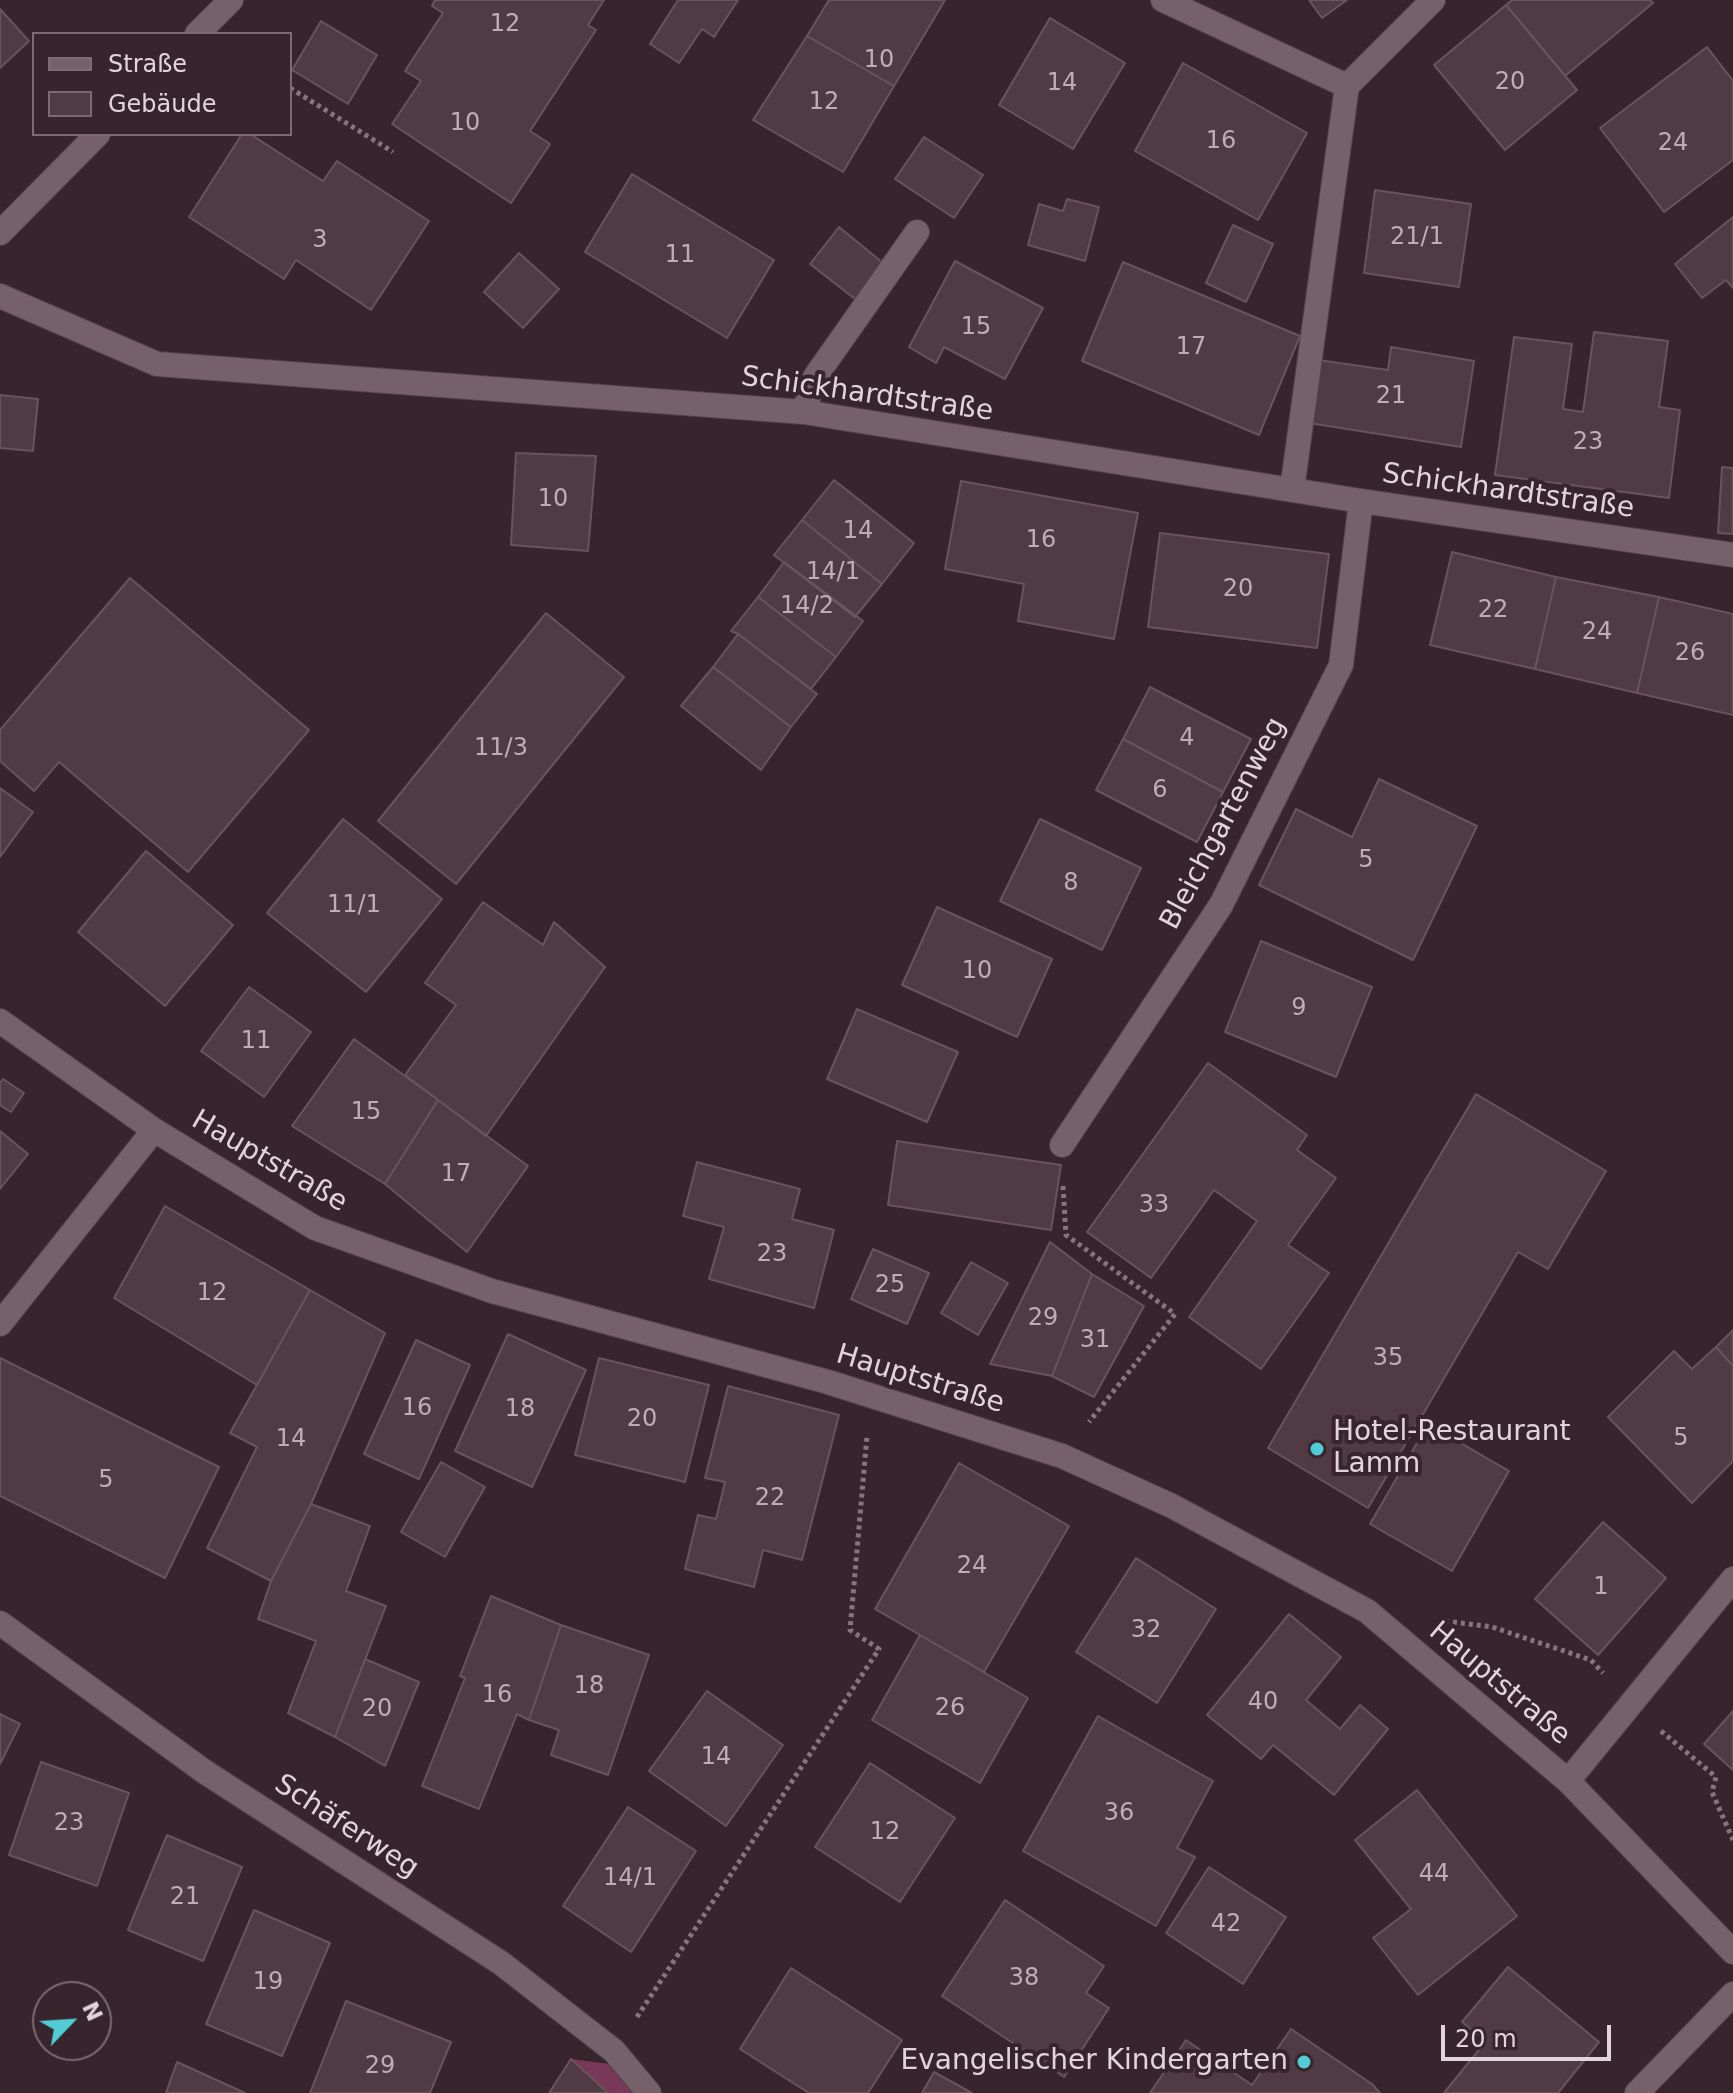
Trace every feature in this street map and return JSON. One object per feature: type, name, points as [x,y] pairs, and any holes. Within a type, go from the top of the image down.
[{"type":"street","points":[[199,32],[231,0]]},
{"type":"street","points":[[1163,0],[1347,86]]},
{"type":"street","points":[[1292,490],[1347,86],[1433,0]]},
{"type":"street","points":[[0,233],[96,136]]},
{"type":"street","points":[[804,412],[815,377],[917,232]]},
{"type":"street","name":"Schickhardtstraße","points":[[0,296],[157,364],[804,412],[1361,501],[1733,555]]},
{"type":"street","name":"Bleichgartenweg","points":[[1062,1145],[1221,905],[1341,665],[1361,501]]},
{"type":"street","name":"Hauptstraße","points":[[0,1021],[154,1130],[315,1228],[492,1291],[870,1395],[1062,1456],[1172,1506],[1367,1611],[1568,1781],[1733,1952]]},
{"type":"street","points":[[0,1324],[154,1130]]},
{"type":"street","points":[[1568,1781],[1733,1579]]},
{"type":"street","name":"Schäferweg","points":[[0,1623],[205,1772],[501,1963],[614,2051],[649,2093]]},
{"type":"street","points":[[1637,2093],[1733,1994]]},
{"type":"path","points":[[292,89],[393,152]]},
{"type":"path","points":[[1062,1145],[1066,1235],[1175,1314],[1062,1456]]},
{"type":"path","points":[[614,2051],[879,1649],[850,1630],[870,1395]]},
{"type":"path","points":[[1445,1621],[1492,1627],[1591,1660],[1630,1704],[1716,1777],[1712,1792],[1733,1840]]},
{"type":"shaded area","points":[[571,2059],[617,2065],[639,2093],[549,2093]]},
{"type":"building","points":[[435,0],[604,0],[588,25],[596,30],[530,131],[550,144],[511,203],[392,124],[421,81],[405,71],[443,13],[432,6]]},
{"type":"building","points":[[678,0],[738,0],[714,37],[702,29],[679,63],[650,44]]},
{"type":"building","points":[[829,0],[945,0],[894,86],[807,36]]},
{"type":"building","points":[[1309,0],[1347,0],[1322,18]]},
{"type":"building","points":[[1512,0],[1650,0],[1653,3],[1565,76],[1506,5]]},
{"type":"building","points":[[1506,5],[1577,90],[1505,150],[1434,65]]},
{"type":"building","points":[[0,9],[29,41],[0,68]]},
{"type":"building","points":[[1050,18],[1125,63],[1073,149],[999,105]]},
{"type":"building","points":[[321,21],[377,55],[348,104],[292,70]]},
{"type":"building","points":[[807,36],[894,86],[843,172],[753,120]]},
{"type":"building","points":[[1707,47],[1733,81],[1733,160],[1664,212],[1600,128]]},
{"type":"building","points":[[1183,63],[1307,133],[1258,220],[1135,151]]},
{"type":"building","points":[[241,136],[253,136],[323,181],[337,161],[429,221],[371,310],[296,260],[284,279],[189,217]]},
{"type":"building","points":[[924,137],[983,175],[954,218],[895,179]]},
{"type":"building","points":[[632,174],[774,260],[727,338],[585,252]]},
{"type":"building","points":[[1375,190],[1471,204],[1459,287],[1364,273]]},
{"type":"building","points":[[1067,199],[1099,207],[1085,261],[1028,245],[1039,204],[1063,211]]},
{"type":"building","points":[[1733,217],[1733,288],[1726,280],[1702,298],[1675,264]]},
{"type":"building","points":[[1233,225],[1273,244],[1246,302],[1206,283]]},
{"type":"building","points":[[839,227],[883,263],[855,299],[810,264]]},
{"type":"building","points":[[519,253],[559,289],[523,328],[484,292]]},
{"type":"building","points":[[955,261],[1043,308],[1005,379],[944,347],[936,363],[909,347]]},
{"type":"building","points":[[1123,262],[1300,336],[1259,435],[1082,361]]},
{"type":"building","points":[[1594,332],[1668,341],[1659,407],[1680,410],[1669,498],[1495,475],[1514,337],[1572,344],[1563,409],[1583,412]]},
{"type":"building","points":[[1391,347],[1474,361],[1461,447],[1309,423],[1318,360],[1388,370]]},
{"type":"building","points":[[0,395],[38,399],[33,451],[0,448]]},
{"type":"building","points":[[516,453],[596,456],[588,551],[511,545]]},
{"type":"building","points":[[1722,467],[1733,468],[1733,534],[1718,533]]},
{"type":"building","points":[[834,480],[914,543],[882,584],[802,520]]},
{"type":"building","points":[[961,481],[1138,513],[1114,639],[1018,621],[1024,584],[945,569]]},
{"type":"building","points":[[802,520],[882,584],[855,617],[774,555]]},
{"type":"building","points":[[1160,533],[1329,554],[1317,648],[1148,627]]},
{"type":"building","points":[[1452,552],[1556,577],[1535,669],[1430,645]]},
{"type":"building","points":[[784,562],[863,621],[836,657],[758,597]]},
{"type":"building","points":[[1556,577],[1659,597],[1637,693],[1535,669]]},
{"type":"building","points":[[130,578],[309,730],[188,872],[59,762],[34,791],[0,761],[0,730]]},
{"type":"building","points":[[758,597],[836,657],[811,689],[731,631]]},
{"type":"building","points":[[1659,597],[1733,614],[1733,715],[1637,693]]},
{"type":"building","points":[[546,613],[624,677],[456,884],[378,821]]},
{"type":"building","points":[[738,634],[817,694],[791,727],[713,667]]},
{"type":"building","points":[[713,667],[791,727],[761,770],[681,706]]},
{"type":"building","points":[[1150,687],[1251,739],[1223,792],[1123,739]]},
{"type":"building","points":[[1123,739],[1223,792],[1197,842],[1096,790]]},
{"type":"building","points":[[1379,779],[1477,826],[1413,960],[1259,885],[1296,809],[1352,837]]},
{"type":"building","points":[[0,788],[33,812],[0,857]]},
{"type":"building","points":[[343,819],[442,899],[366,992],[267,913]]},
{"type":"building","points":[[1040,819],[1141,868],[1102,950],[1000,901]]},
{"type":"building","points":[[146,851],[233,925],[165,1006],[78,932]]},
{"type":"building","points":[[483,902],[543,945],[554,922],[605,967],[486,1136],[405,1075],[456,1005],[425,983]]},
{"type":"building","points":[[937,907],[1052,959],[1017,1037],[902,985]]},
{"type":"building","points":[[1261,941],[1372,987],[1336,1077],[1225,1032]]},
{"type":"building","points":[[249,987],[311,1032],[264,1097],[201,1051]]},
{"type":"building","points":[[857,1009],[958,1052],[927,1122],[827,1079]]},
{"type":"building","points":[[354,1039],[438,1100],[385,1184],[292,1126]]},
{"type":"building","points":[[1208,1063],[1307,1135],[1297,1150],[1336,1178],[1288,1245],[1329,1273],[1261,1369],[1189,1317],[1257,1221],[1214,1190],[1151,1278],[1087,1232]]},
{"type":"building","points":[[3,1079],[24,1093],[11,1112],[0,1105],[0,1083]]},
{"type":"building","points":[[1476,1094],[1606,1171],[1548,1269],[1518,1252],[1368,1508],[1268,1448]]},
{"type":"building","points":[[438,1100],[528,1166],[467,1252],[385,1184]]},
{"type":"building","points":[[0,1131],[28,1154],[0,1189]]},
{"type":"building","points":[[897,1141],[1061,1165],[1051,1230],[888,1205]]},
{"type":"building","points":[[697,1162],[800,1189],[792,1219],[834,1230],[814,1308],[709,1279],[724,1227],[683,1216]]},
{"type":"building","points":[[165,1206],[310,1290],[257,1385],[114,1298]]},
{"type":"building","points":[[1050,1242],[1092,1274],[1052,1376],[990,1364]]},
{"type":"building","points":[[873,1249],[929,1273],[907,1324],[851,1299]]},
{"type":"building","points":[[971,1262],[1008,1283],[978,1335],[941,1313]]},
{"type":"building","points":[[1092,1274],[1144,1306],[1094,1397],[1052,1376]]},
{"type":"building","points":[[310,1290],[385,1333],[311,1504],[271,1581],[207,1548],[257,1447],[230,1433]]},
{"type":"building","points":[[1733,1330],[1733,1366],[1716,1347]]},
{"type":"building","points":[[508,1334],[586,1370],[532,1487],[455,1451]]},
{"type":"building","points":[[416,1340],[470,1365],[419,1479],[364,1454]]},
{"type":"building","points":[[1716,1347],[1733,1366],[1733,1461],[1692,1503],[1608,1417],[1674,1351],[1692,1369]]},
{"type":"building","points":[[0,1358],[219,1467],[165,1578],[0,1496]]},
{"type":"building","points":[[599,1358],[709,1385],[685,1482],[575,1455]]},
{"type":"building","points":[[728,1386],[839,1415],[802,1560],[763,1550],[754,1587],[685,1569],[698,1515],[716,1519],[725,1482],[705,1478]]},
{"type":"building","points":[[1428,1424],[1509,1471],[1452,1571],[1370,1524]]},
{"type":"building","points":[[441,1462],[485,1487],[445,1557],[401,1532]]},
{"type":"building","points":[[959,1463],[1069,1526],[984,1672],[875,1609]]},
{"type":"building","points":[[311,1504],[370,1526],[346,1591],[386,1606],[335,1737],[288,1713],[316,1641],[258,1619],[271,1581]]},
{"type":"building","points":[[1603,1522],[1666,1578],[1598,1655],[1535,1599]]},
{"type":"building","points":[[1136,1558],[1216,1609],[1157,1703],[1076,1652]]},
{"type":"building","points":[[491,1596],[561,1625],[529,1720],[517,1714],[479,1809],[422,1786],[465,1678],[460,1676]]},
{"type":"building","points":[[1289,1614],[1341,1657],[1306,1700],[1340,1729],[1360,1705],[1388,1729],[1334,1795],[1273,1745],[1261,1759],[1207,1715]]},
{"type":"building","points":[[561,1625],[649,1655],[608,1775],[551,1755],[559,1730],[529,1720]]},
{"type":"building","points":[[920,1635],[1028,1698],[980,1783],[872,1720]]},
{"type":"building","points":[[365,1659],[419,1682],[385,1766],[335,1737]]},
{"type":"building","points":[[707,1691],[783,1745],[726,1826],[649,1771]]},
{"type":"building","points":[[1733,1711],[1733,1770],[1704,1744]]},
{"type":"building","points":[[0,1714],[20,1724],[0,1764]]},
{"type":"building","points":[[1098,1716],[1213,1781],[1177,1848],[1195,1857],[1156,1926],[1023,1851]]},
{"type":"building","points":[[41,1762],[129,1793],[97,1886],[9,1855]]},
{"type":"building","points":[[870,1763],[955,1818],[900,1902],[815,1847]]},
{"type":"building","points":[[1417,1790],[1517,1916],[1418,1995],[1373,1938],[1411,1909],[1355,1840]]},
{"type":"building","points":[[628,1807],[696,1851],[631,1952],[563,1906]]},
{"type":"building","points":[[167,1835],[242,1867],[203,1961],[128,1930]]},
{"type":"building","points":[[1209,1867],[1286,1917],[1243,1984],[1166,1933]]},
{"type":"building","points":[[1005,1900],[1104,1966],[1086,1993],[1109,2008],[1064,2077],[942,1996]]},
{"type":"building","points":[[254,1910],[330,1943],[282,2056],[206,2024]]},
{"type":"building","points":[[1508,1967],[1599,2042],[1558,2093],[1444,2093],[1486,2041],[1462,2022]]},
{"type":"building","points":[[791,1968],[902,2040],[868,2093],[809,2093],[740,2049]]},
{"type":"building","points":[[346,2001],[451,2042],[430,2093],[310,2093]]},
{"type":"building","name":"Evangelischer Kindergarten","points":[[1291,2029],[1372,2084],[1380,2093],[1150,2093],[1186,2040],[1252,2085]]},
{"type":"building","points":[[571,2059],[608,2093],[549,2093]]},
{"type":"building","points":[[177,2062],[245,2093],[166,2093]]},
{"type":"building","points":[[934,2072],[972,2093],[922,2093]]},
{"type":"place","name":"Hotel-Restaurant Lamm","points":[[1317,1449]]},
{"type":"place","name":"Evangelischer Kindergarten","points":[[1304,2062]]}]
